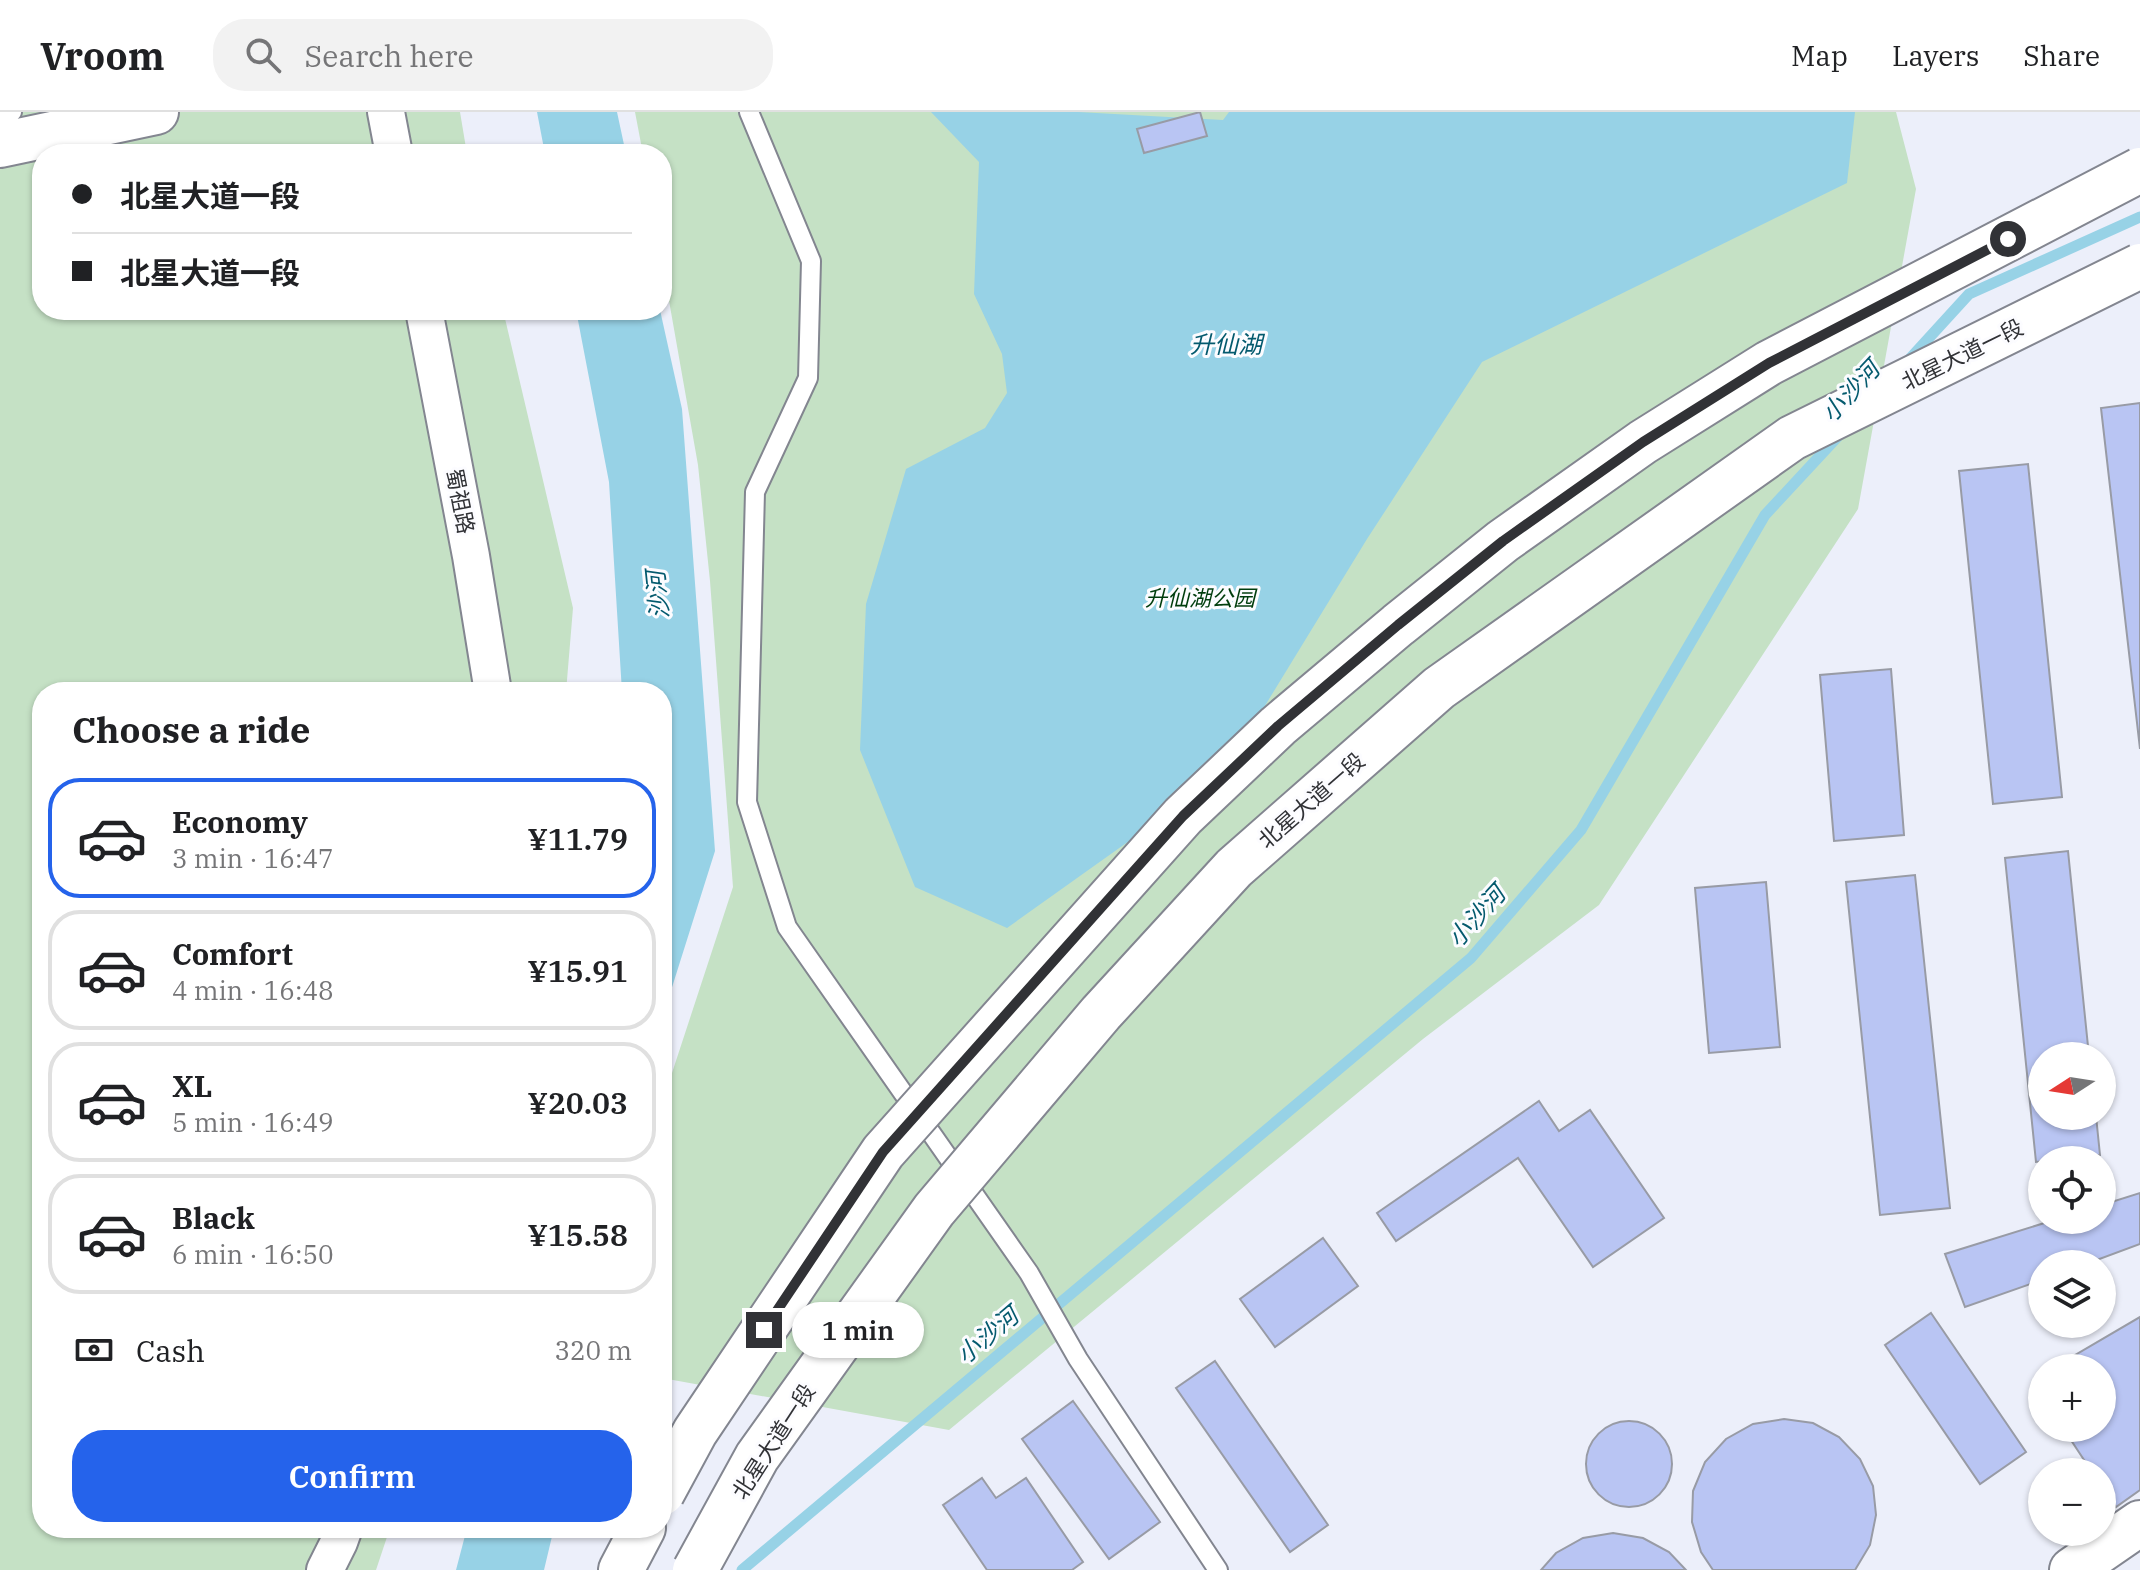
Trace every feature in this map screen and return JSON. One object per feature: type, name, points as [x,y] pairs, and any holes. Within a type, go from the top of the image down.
[{"type":"main road","points":[[0,125],[61,112]]},
{"type":"main road","points":[[0,145],[156,112]]},
{"type":"main road","points":[[672,1475],[695,1432],[883,1152],[1183,816],[1278,726],[1503,541],[1643,442],[1769,363],[2140,170]]},
{"type":"main road","name":"北星大道一段","points":[[695,1570],[757,1457],[934,1210],[1101,1013],[1234,868],[1439,688],[1792,438],[2140,266]]},
{"type":"main road","points":[[2072,1570],[2140,1523]]},
{"type":"main road","points":[[621,1570],[638,1538]]},
{"type":"street","points":[[386,112],[392,144]]},
{"type":"street","name":"蜀祖路","points":[[426,320],[491,682]]},
{"type":"street","points":[[325,1570],[340,1538]]},
{"type":"lane","points":[[0,116],[12,112]]},
{"type":"lane","points":[[749,112],[811,261],[808,378],[755,492],[747,802],[787,927],[1029,1273],[1078,1359],[1218,1570]]},
{"type":"green space","points":[[0,112],[460,112],[465,144],[32,144],[32,320],[505,320],[573,608],[567,682],[32,682],[32,1538],[387,1538],[376,1570],[0,1570]]},
{"type":"green space","name":"升仙湖公园","points":[[635,112],[1896,112],[1916,189],[1858,509],[1599,905],[1423,1039],[949,1430],[672,1380],[672,1073],[733,887],[698,465],[672,318],[672,144],[641,144]]},
{"type":"water","points":[[537,112],[617,112],[624,144],[543,144]]},
{"type":"water","name":"升仙湖","points":[[931,112],[1078,112],[1223,120],[1229,112],[1855,112],[1847,183],[1482,362],[1367,539],[1255,722],[1153,824],[1007,928],[915,887],[860,750],[866,604],[906,469],[985,428],[1007,393],[1002,354],[974,294],[979,162]]},
{"type":"water","name":"沙河","points":[[578,320],[662,320],[682,409],[715,851],[672,987],[672,682],[621,682],[609,482]]},
{"type":"water","points":[[464,1538],[552,1538],[544,1570],[456,1570]]},
{"type":"building","points":[[1200,112],[1207,136],[1144,153],[1137,129]]},
{"type":"building","points":[[2140,403],[2140,749],[2101,408]]},
{"type":"building","points":[[2028,464],[2062,797],[1993,804],[1959,471]]},
{"type":"building","points":[[1891,669],[1904,835],[1834,841],[1820,675]]},
{"type":"building","points":[[2068,851],[2088,1042],[2028,1042],[2028,1084],[2005,858]]},
{"type":"building","points":[[1915,875],[1950,1208],[1880,1215],[1846,882]]},
{"type":"building","points":[[1766,882],[1780,1047],[1709,1053],[1695,888]]},
{"type":"building","points":[[1539,1101],[1559,1131],[1590,1110],[1664,1218],[1593,1267],[1518,1158],[1396,1241],[1377,1213]]},
{"type":"building","points":[[2033,1130],[2097,1130],[2099,1146],[2034,1146]]},
{"type":"building","points":[[2140,1193],[2140,1244],[2116,1253],[2116,1250],[2028,1250],[2028,1285],[1965,1307],[1945,1254],[2028,1228],[2028,1234],[2116,1234],[2116,1201]]},
{"type":"building","points":[[1323,1238],[1358,1286],[1275,1347],[1240,1299]]},
{"type":"building","points":[[1931,1313],[2026,1452],[1980,1484],[1885,1345]]},
{"type":"building","points":[[2140,1317],[2140,1490],[2116,1507],[2116,1458],[2083,1458],[2072,1442],[2116,1442],[2116,1354],[2077,1354],[2104,1338],[2116,1338],[2116,1331]]},
{"type":"building","points":[[1215,1361],[1328,1525],[1290,1552],[1176,1388]]},
{"type":"building","points":[[1073,1401],[1160,1522],[1109,1559],[1022,1439]]},
{"type":"building","points":[[1784,1419],[1813,1423],[1839,1437],[1860,1459],[1873,1486],[1876,1515],[1870,1545],[1855,1570],[1713,1570],[1701,1552],[1692,1522],[1693,1491],[1705,1462],[1726,1439],[1753,1424]]},
{"type":"building","points":[[1629,1421],[1653,1428],[1665,1440],[1672,1464],[1665,1488],[1653,1500],[1629,1507],[1605,1500],[1593,1488],[1586,1464],[1593,1440],[1605,1428]]},
{"type":"building","points":[[982,1478],[996,1498],[1026,1478],[1083,1562],[1072,1570],[987,1570],[943,1505]]},
{"type":"building","points":[[1613,1533],[1643,1538],[1669,1552],[1686,1570],[1541,1570],[1556,1553],[1583,1538]]},
{"type":"waterway","name":"小沙河","points":[[1906,363],[1969,294],[2140,217]]},
{"type":"waterway","name":"小沙河","points":[[742,1570],[1471,958],[1581,830],[1765,515],[1842,432]]},
{"type":"route","points":[[764,1330],[883,1152],[1183,816],[1278,726],[1503,541],[1643,442],[1769,363],[2008,239]]}]
